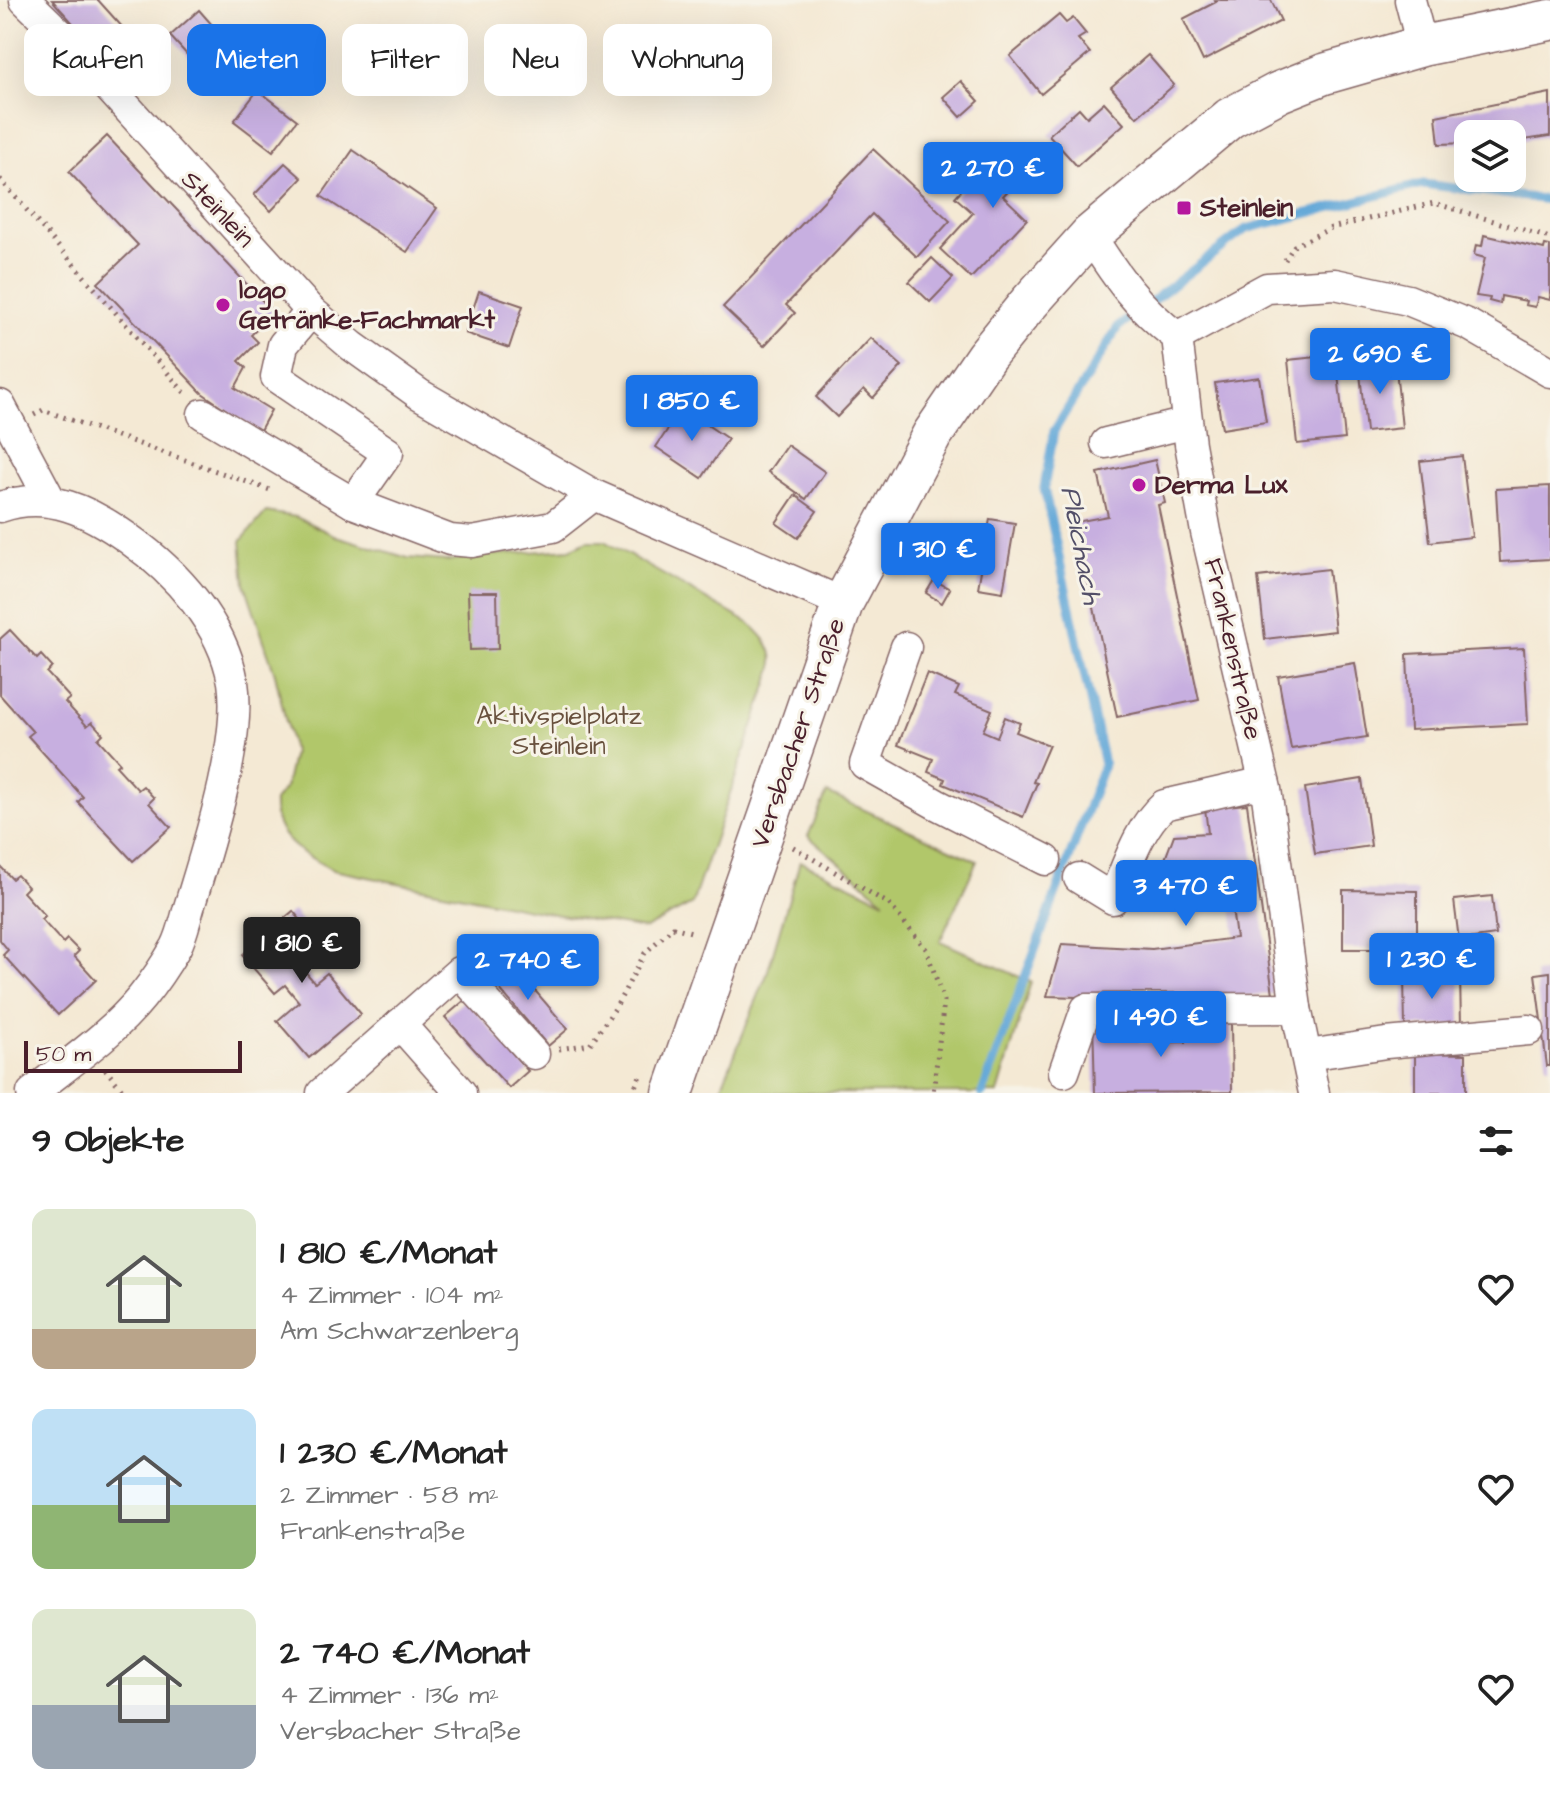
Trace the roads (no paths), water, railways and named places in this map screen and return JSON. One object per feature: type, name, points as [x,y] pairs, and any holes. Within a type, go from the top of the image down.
[{"type":"main road","name":"Versbacher Straße","points":[[673,1093],[843,603],[945,414],[986,356],[1047,281],[1090,235],[1230,118],[1279,92],[1324,74],[1422,46],[1550,20]]},
{"type":"street","name":"Steinlein","points":[[25,0],[65,39],[311,311],[352,346],[419,394],[594,495],[843,603]]},
{"type":"street","points":[[1410,0],[1422,46]]},
{"type":"street","points":[[1090,235],[1118,280],[1148,314],[1177,337],[1267,288],[1335,284],[1408,300],[1469,325],[1550,372]]},
{"type":"street","points":[[311,311],[283,345],[276,377],[388,453],[353,503]]},
{"type":"street","name":"Frankenstraße","points":[[1177,337],[1187,423],[1206,532],[1264,782],[1296,1008],[1314,1093]]},
{"type":"street","points":[[0,405],[51,501]]},
{"type":"street","points":[[203,414],[353,503],[450,540],[472,542],[553,527],[594,495]]},
{"type":"street","points":[[1106,443],[1187,423]]},
{"type":"street","points":[[0,507],[32,499],[51,501],[98,517],[146,551],[187,591],[218,637],[233,683],[232,728],[213,824],[177,945],[141,998],[111,1028],[32,1093]]},
{"type":"street","points":[[906,647],[865,764],[1046,860]]},
{"type":"street","points":[[1079,878],[1113,899],[1143,830],[1151,816],[1164,805],[1264,782]]},
{"type":"street","points":[[322,1093],[459,972],[534,1054]]},
{"type":"street","points":[[1064,1072],[1086,1009],[1296,1008]]},
{"type":"street","points":[[400,1024],[461,1093]]},
{"type":"street","points":[[1308,1055],[1386,1043],[1529,1030]]},
{"type":"waterway","name":"Pleichach","points":[[982,1093],[1104,764],[1044,488],[1054,431],[1118,327],[1246,229],[1423,184],[1550,200]]},
{"type":"place","name":"Steinlein","points":[[1184,208]]},
{"type":"place","name":"logo Getränke-Fachmarkt","points":[[223,305]]},
{"type":"place","name":"Derma Lux","points":[[1139,485]]},
{"type":"park label","name":"Aktivspielplatz Steinlein","points":[[559,731]]}]
